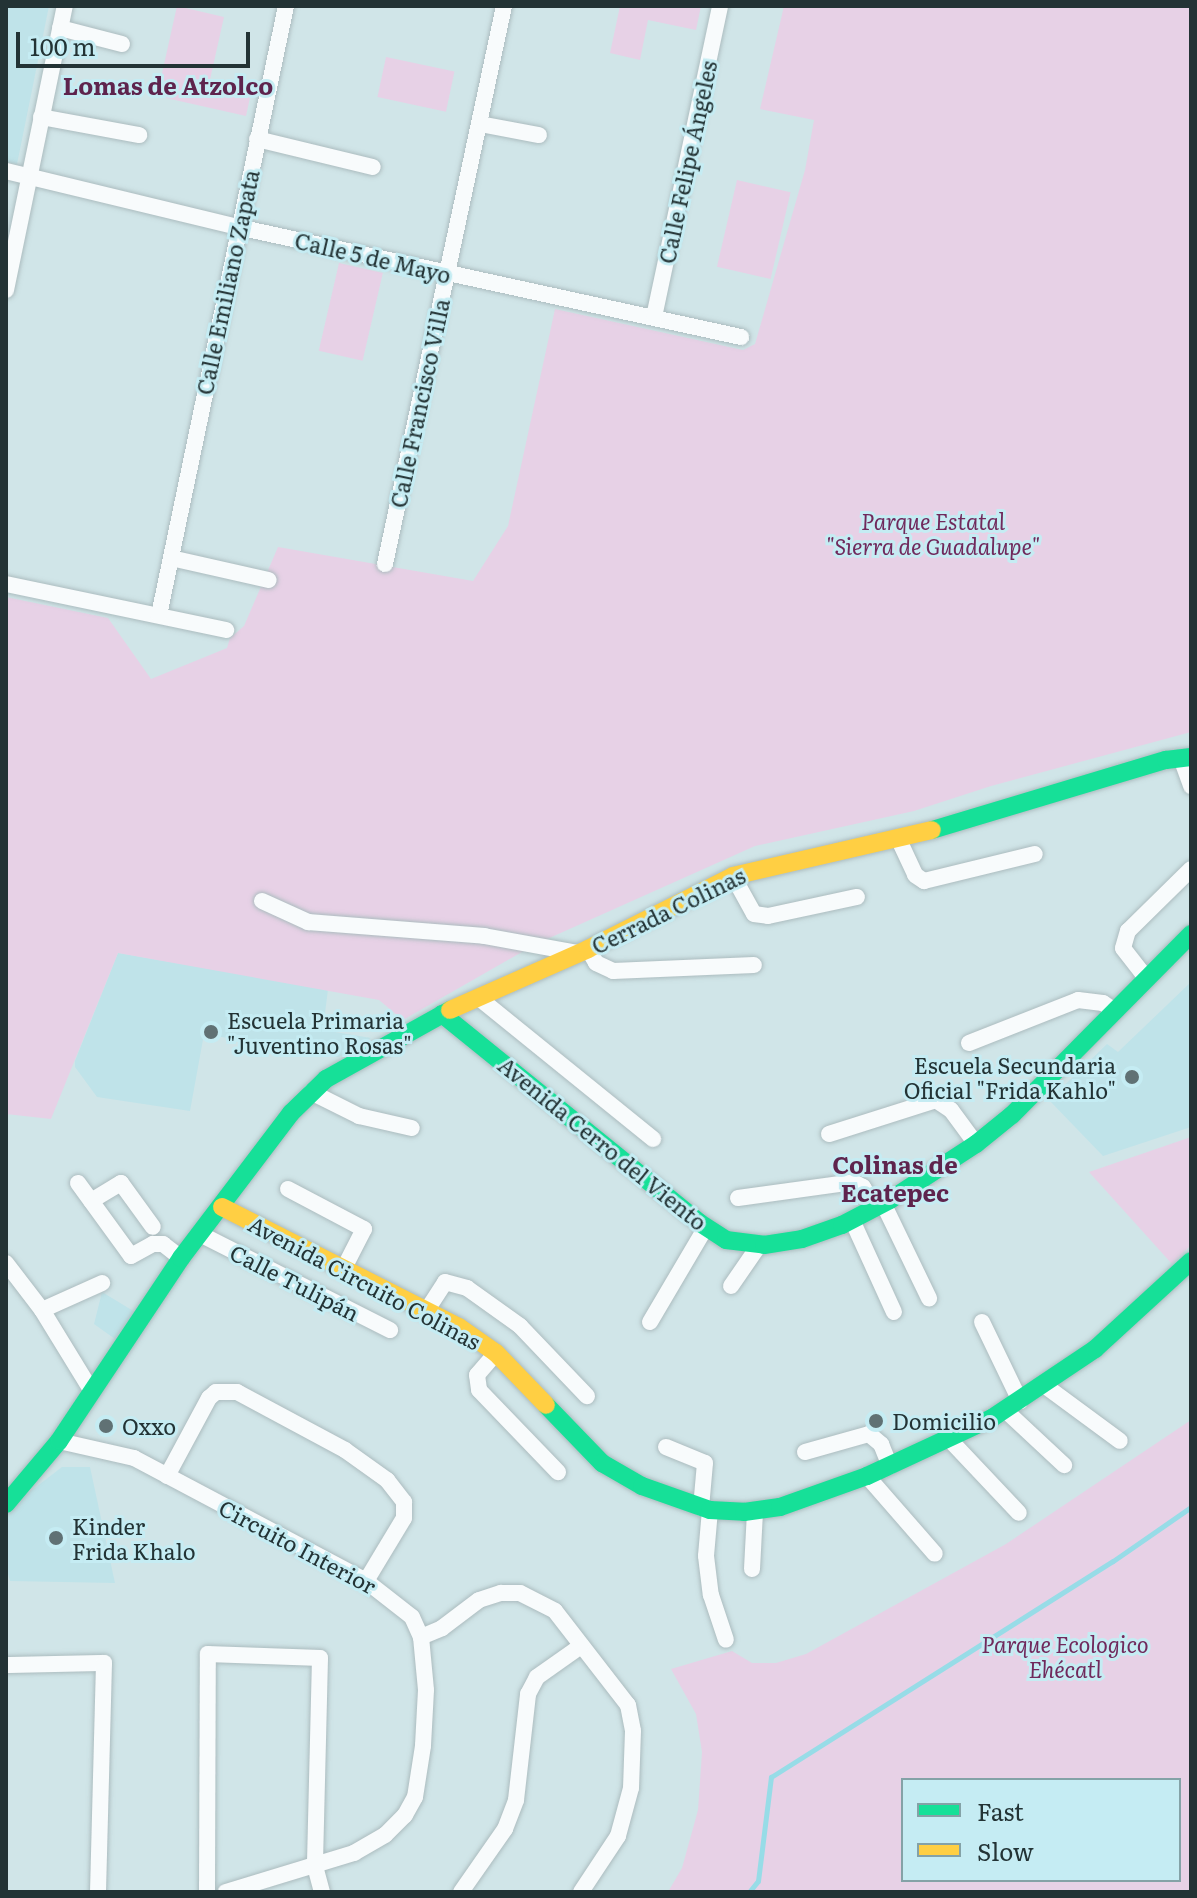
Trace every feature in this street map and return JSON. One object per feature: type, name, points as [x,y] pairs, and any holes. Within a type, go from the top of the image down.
[{"type":"street","points":[[6,290],[65,6]]},
{"type":"street","name":"Calle Emiliano Zapata","points":[[159,615],[286,6]]},
{"type":"street","name":"Calle Francisco Villa","points":[[385,564],[504,6]]},
{"type":"street","name":"Calle Felipe Ángeles","points":[[654,317],[720,6]]},
{"type":"street","points":[[60,28],[122,44]]},
{"type":"street","points":[[41,117],[139,135]]},
{"type":"street","points":[[480,124],[539,135]]},
{"type":"street","points":[[257,139],[373,167]]},
{"type":"street","name":"Calle 5 de Mayo","points":[[6,171],[238,227],[741,337]]},
{"type":"street","points":[[171,558],[269,580]]},
{"type":"street","points":[[6,584],[226,630]]},
{"type":"street","points":[[1186,757],[1191,786]]},
{"type":"street","name":"Cerrada Colinas","points":[[222,1207],[311,1092],[326,1079],[442,1014],[584,952],[733,876],[899,840],[1186,757]]},
{"type":"street","points":[[899,840],[915,875],[924,881],[1035,854]]},
{"type":"street","points":[[1147,979],[1123,948],[1128,931],[1191,869]]},
{"type":"street","points":[[733,876],[754,914],[768,916],[857,897]]},
{"type":"street","points":[[262,901],[308,922],[484,936],[584,952],[596,963],[613,971],[754,965]]},
{"type":"street","name":"Avenida Cerro del Viento","points":[[442,1014],[706,1227],[726,1240],[760,1244],[802,1239],[852,1220],[976,1144],[1012,1115],[1191,934]]},
{"type":"street","points":[[479,998],[653,1139]]},
{"type":"street","points":[[969,1043],[1078,1000],[1103,1003],[1115,1011]]},
{"type":"street","points":[[311,1092],[359,1116],[412,1128]]},
{"type":"street","points":[[829,1134],[936,1100],[951,1110],[976,1144]]},
{"type":"street","points":[[738,1198],[853,1182],[863,1187],[879,1206],[929,1298]]},
{"type":"street","points":[[78,1183],[131,1256],[153,1244],[163,1244],[181,1258]]},
{"type":"street","points":[[91,1201],[121,1183],[153,1227]]},
{"type":"street","points":[[288,1189],[364,1229],[344,1268]]},
{"type":"street","name":"Avenida Circuito Colinas","points":[[59,1441],[181,1258],[222,1207],[459,1327],[496,1353],[602,1463],[642,1486],[706,1509],[755,1511],[780,1507],[867,1476],[950,1440],[1012,1406],[1095,1349],[1191,1261]]},
{"type":"street","points":[[852,1220],[894,1312]]},
{"type":"street","points":[[650,1322],[706,1227]]},
{"type":"street","name":"Calle Tulipán","points":[[200,1234],[390,1330]]},
{"type":"street","points":[[731,1286],[760,1244]]},
{"type":"street","points":[[6,1263],[42,1310],[91,1390]]},
{"type":"street","points":[[427,1310],[445,1282],[467,1288],[520,1326],[587,1396]]},
{"type":"street","points":[[42,1310],[102,1283]]},
{"type":"street","points":[[982,1322],[1012,1406],[1064,1465]]},
{"type":"street","points":[[496,1353],[477,1375],[479,1390],[558,1472]]},
{"type":"street","points":[[1044,1385],[1120,1441]]},
{"type":"street","points":[[167,1476],[209,1398],[216,1392],[237,1392],[318,1435],[387,1480],[404,1502],[404,1518],[366,1581]]},
{"type":"street","points":[[805,1452],[869,1434],[881,1444],[890,1466]]},
{"type":"street","points":[[950,1440],[1019,1513]]},
{"type":"street","points":[[6,1504],[59,1441]]},
{"type":"street","name":"Circuito Interior","points":[[59,1441],[134,1458],[366,1581],[412,1617],[421,1637]]},
{"type":"street","points":[[666,1447],[705,1463],[707,1569],[711,1595],[726,1640]]},
{"type":"street","points":[[867,1476],[935,1554]]},
{"type":"street","points":[[752,1569],[755,1511]]},
{"type":"street","points":[[226,1892],[354,1853],[385,1835],[405,1815],[415,1797],[426,1690],[421,1637],[442,1628],[479,1600],[501,1593],[520,1593],[536,1598],[555,1611],[628,1705],[633,1731],[631,1788],[618,1836],[581,1892]]},
{"type":"street","points":[[461,1892],[505,1829],[516,1800],[528,1694],[537,1677],[581,1646]]},
{"type":"street","points":[[207,1892],[208,1654],[320,1658],[315,1866],[322,1892]]},
{"type":"street","points":[[6,1665],[104,1663],[98,1892]]},
{"type":"shaded area","points":[[6,6],[49,6],[17,164],[6,162]]},
{"type":"shaded area","name":"Escuela Primaria \"Juventino Rosas\"","points":[[118,953],[328,989],[323,1030],[371,1038],[339,1057],[204,1034],[190,1111],[97,1097],[75,1067],[75,1061]]},
{"type":"shaded area","name":"Escuela Secundaria Oficial \"Frida Kahlo\"","points":[[1191,982],[1191,1127],[1103,1156],[1049,1100],[1107,1044],[1118,1052]]},
{"type":"shaded area","points":[[102,1292],[135,1312],[115,1339],[94,1324]]},
{"type":"shaded area","name":"Kinder Frida Khalo","points":[[62,1467],[90,1467],[115,1583],[10,1581],[6,1567],[6,1510]]},
{"type":"green space","points":[[177,6],[224,17],[209,84],[251,93],[246,116],[157,96]]},
{"type":"green space","points":[[620,6],[701,6],[696,30],[648,20],[640,60],[610,53]]},
{"type":"green space","name":"Parque Estatal \"Sierra de Guadalupe\"","points":[[784,6],[1191,6],[1191,732],[991,786],[914,811],[755,846],[536,944],[403,1020],[379,1000],[118,953],[51,1119],[6,1114],[6,597],[108,618],[151,679],[227,648],[230,638],[244,626],[278,547],[473,581],[508,526],[555,309],[743,350],[755,344],[805,170],[814,120],[760,109]]},
{"type":"green space","points":[[386,57],[454,72],[446,112],[377,97]]},
{"type":"green space","points":[[737,180],[791,192],[771,279],[717,267]]},
{"type":"green space","points":[[339,263],[383,273],[363,361],[319,351]]},
{"type":"green space","points":[[1191,1137],[1191,1245],[1172,1264],[1089,1172]]},
{"type":"green space","name":"Parque Ecologico Ehécatl","points":[[1191,1420],[1191,1892],[668,1892],[682,1868],[698,1810],[702,1752],[696,1714],[671,1669],[732,1651],[752,1663],[776,1663],[806,1654],[1006,1544]]},
{"type":"waterway","points":[[749,1892],[758,1881],[771,1777],[1113,1561],[1191,1507]]},
{"type":"traffic: fast","points":[[932,830],[1166,760],[1191,757]]},
{"type":"traffic: fast","points":[[442,1014],[700,1223],[726,1240],[764,1245],[802,1239],[842,1225],[890,1200],[976,1144],[1012,1115],[1191,934]]},
{"type":"traffic: fast","points":[[6,1504],[59,1441],[181,1258],[291,1113],[326,1079],[450,1010]]},
{"type":"traffic: fast","points":[[546,1405],[602,1463],[642,1486],[710,1510],[744,1512],[780,1507],[867,1476],[992,1418],[1095,1349],[1191,1261]]},
{"type":"traffic: slow","points":[[450,1010],[588,949],[733,876],[932,830]]},
{"type":"traffic: slow","points":[[222,1207],[459,1327],[496,1353],[546,1405]]},
{"type":"place","name":"Escuela Primaria \"Juventino Rosas\"","points":[[211,1032]]},
{"type":"place","name":"Escuela Secundaria Oficial \"Frida Kahlo\"","points":[[1132,1077]]},
{"type":"place","name":"Domicilio","points":[[876,1421]]},
{"type":"place","name":"Oxxo","points":[[106,1426]]},
{"type":"place","name":"Kinder Frida Khalo","points":[[56,1538]]},
{"type":"district","name":"Lomas de Atzolco","points":[[168,85]]},
{"type":"district","name":"Colinas de Ecatepec","points":[[895,1178]]}]
